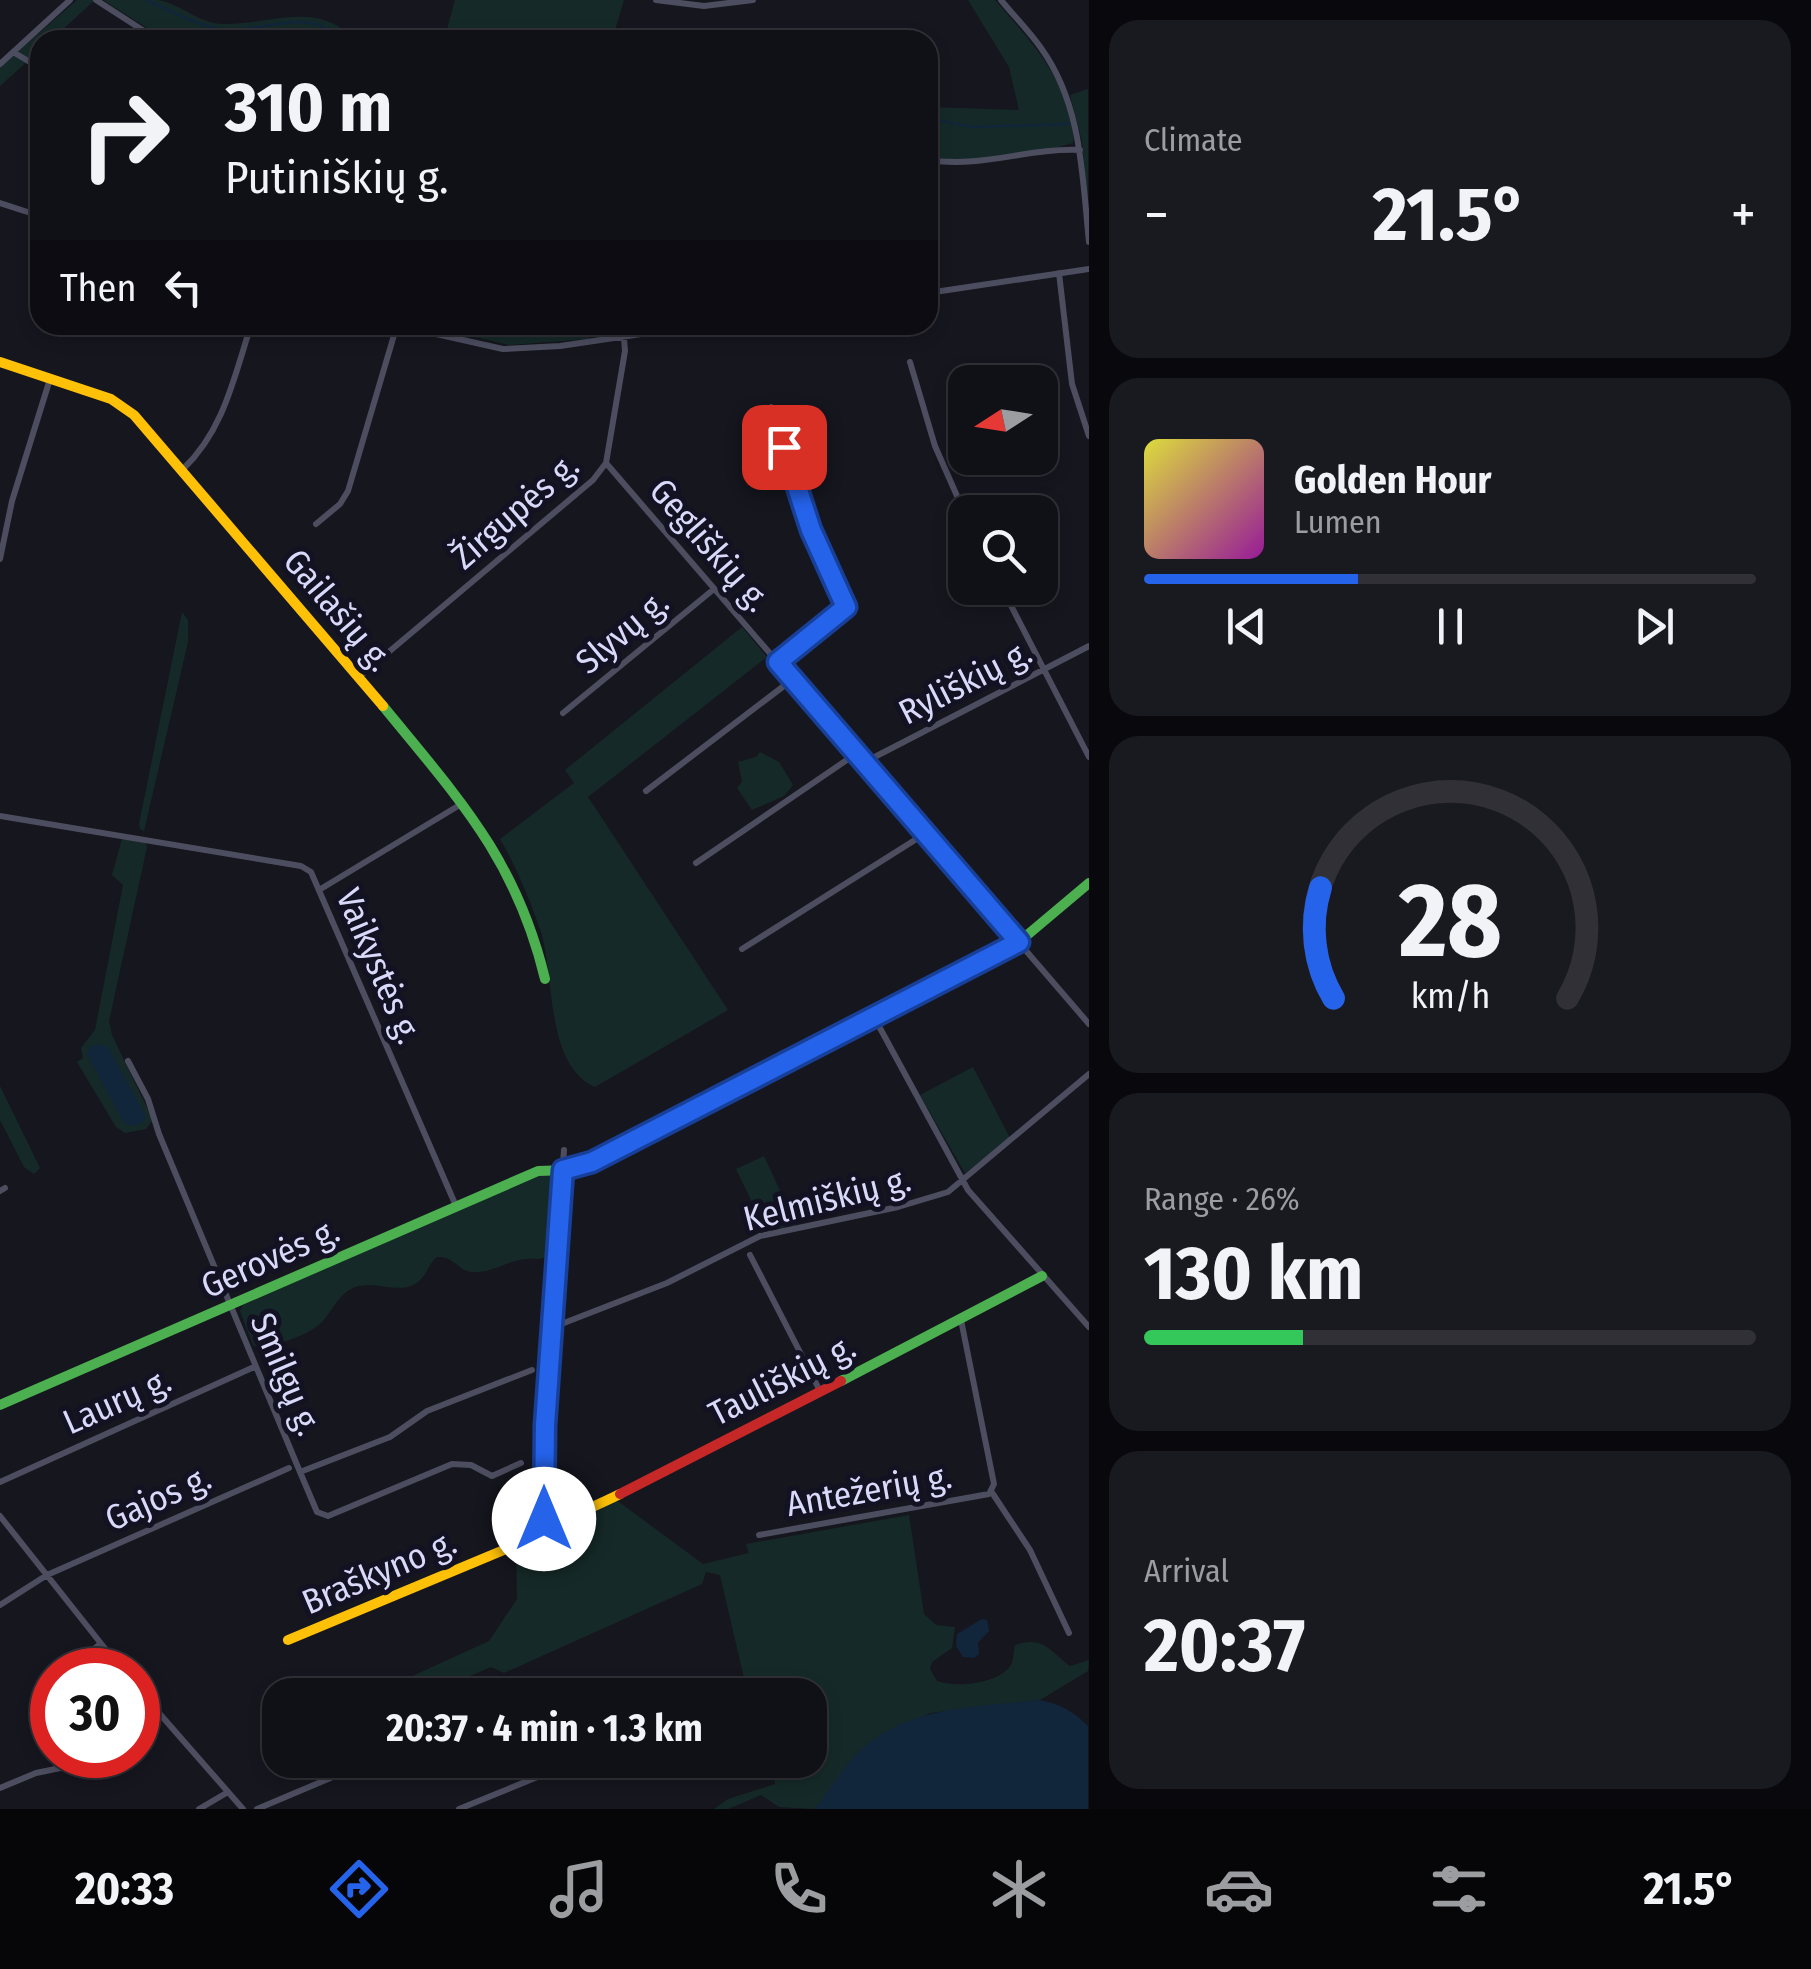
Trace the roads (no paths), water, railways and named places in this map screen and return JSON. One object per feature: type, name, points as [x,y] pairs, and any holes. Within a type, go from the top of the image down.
[{"type":"street","points":[[37,30],[70,0]]},
{"type":"street","points":[[96,0],[142,30]]},
{"type":"street","points":[[656,0],[704,6],[753,0]]},
{"type":"street","points":[[1001,0],[1040,46],[1059,78],[1074,117],[1088,242]]},
{"type":"street","points":[[0,64],[30,36]]},
{"type":"street","points":[[13,52],[30,62]]},
{"type":"street","points":[[938,161],[975,163],[1080,150]]},
{"type":"street","points":[[0,204],[30,213]]},
{"type":"street","points":[[938,291],[1088,269]]},
{"type":"street","points":[[1058,272],[1072,384],[1088,436]]},
{"type":"street","points":[[183,469],[216,429],[248,335]]},
{"type":"street","points":[[316,524],[340,504],[348,491],[393,335]]},
{"type":"street","points":[[441,335],[504,349],[642,335]]},
{"type":"street","name":"Žirgupės g.","points":[[359,677],[575,497],[606,463],[624,338]]},
{"type":"street","name":"Gailašių g.","points":[[0,362],[121,404],[183,469],[464,803],[523,899],[545,979]]},
{"type":"street","points":[[910,362],[936,446],[957,495]]},
{"type":"street","points":[[0,559],[12,501],[50,378]]},
{"type":"street","points":[[771,407],[811,530],[846,607],[778,662]]},
{"type":"street","name":"Gegliškių g.","points":[[606,463],[1088,1024]]},
{"type":"street","name":"Slyvų g.","points":[[563,713],[714,589]]},
{"type":"street","points":[[1011,605],[1088,757]]},
{"type":"street","name":"Ryliškių g.","points":[[865,762],[1088,646]]},
{"type":"street","points":[[646,791],[792,678]]},
{"type":"street","points":[[696,863],[858,753]]},
{"type":"street","points":[[319,890],[464,803]]},
{"type":"street","name":"Vaikystės g.","points":[[0,816],[301,866],[311,872],[456,1206]]},
{"type":"street","points":[[742,949],[926,833]]},
{"type":"street","name":"Gerovės g.","points":[[0,1406],[538,1170],[563,1170],[592,1162],[1019,942],[1088,884]]},
{"type":"street","points":[[874,1017],[964,1182],[1088,1327]]},
{"type":"street","name":"Smilgų g.","points":[[128,1060],[148,1098],[159,1134],[300,1472],[390,1437],[426,1411],[532,1370]]},
{"type":"street","name":"Kelmiškių g.","points":[[552,1328],[667,1284],[760,1236],[930,1198],[964,1182],[1088,1074]]},
{"type":"street","points":[[545,1528],[542,1493],[564,1150]]},
{"type":"street","points":[[750,1255],[820,1391]]},
{"type":"street","name":"Tauliškių g.","points":[[545,1528],[565,1522],[1042,1276]]},
{"type":"street","name":"Antežerių g.","points":[[758,1535],[985,1496],[991,1491],[994,1484],[961,1320]]},
{"type":"street","name":"Laurų g.","points":[[0,1482],[254,1366]]},
{"type":"street","points":[[300,1472],[317,1512],[328,1516],[452,1464],[472,1465],[492,1476],[522,1463]]},
{"type":"street","name":"Gajos g.","points":[[0,1605],[47,1575],[289,1468]]},
{"type":"street","points":[[991,1491],[1030,1550],[1069,1633]]},
{"type":"street","points":[[0,1516],[103,1648]]},
{"type":"street","name":"Braškyno g.","points":[[288,1640],[518,1544],[545,1528]]},
{"type":"street","points":[[95,1648],[100,1644]]},
{"type":"street","points":[[160,1714],[243,1809]]},
{"type":"street","points":[[0,1788],[30,1776]]},
{"type":"street","points":[[257,1809],[330,1778]]},
{"type":"street","points":[[459,1809],[535,1778]]},
{"type":"street","points":[[198,1809],[228,1792]]},
{"type":"water","points":[[90,1047],[108,1047],[145,1115],[144,1122],[132,1126],[124,1123],[87,1054]]},
{"type":"water","points":[[982,1619],[987,1620],[989,1631],[978,1643],[979,1654],[974,1658],[963,1657],[956,1646],[957,1634]]},
{"type":"water","points":[[1040,1700],[1067,1709],[1088,1726],[1088,1809],[815,1809],[863,1748],[903,1723],[947,1710]]},
{"type":"waterway","points":[[147,0],[211,27],[236,30]]},
{"type":"waterway","points":[[236,30],[299,22],[329,30]]},
{"type":"waterway","points":[[938,120],[971,127],[1070,124]]}]
